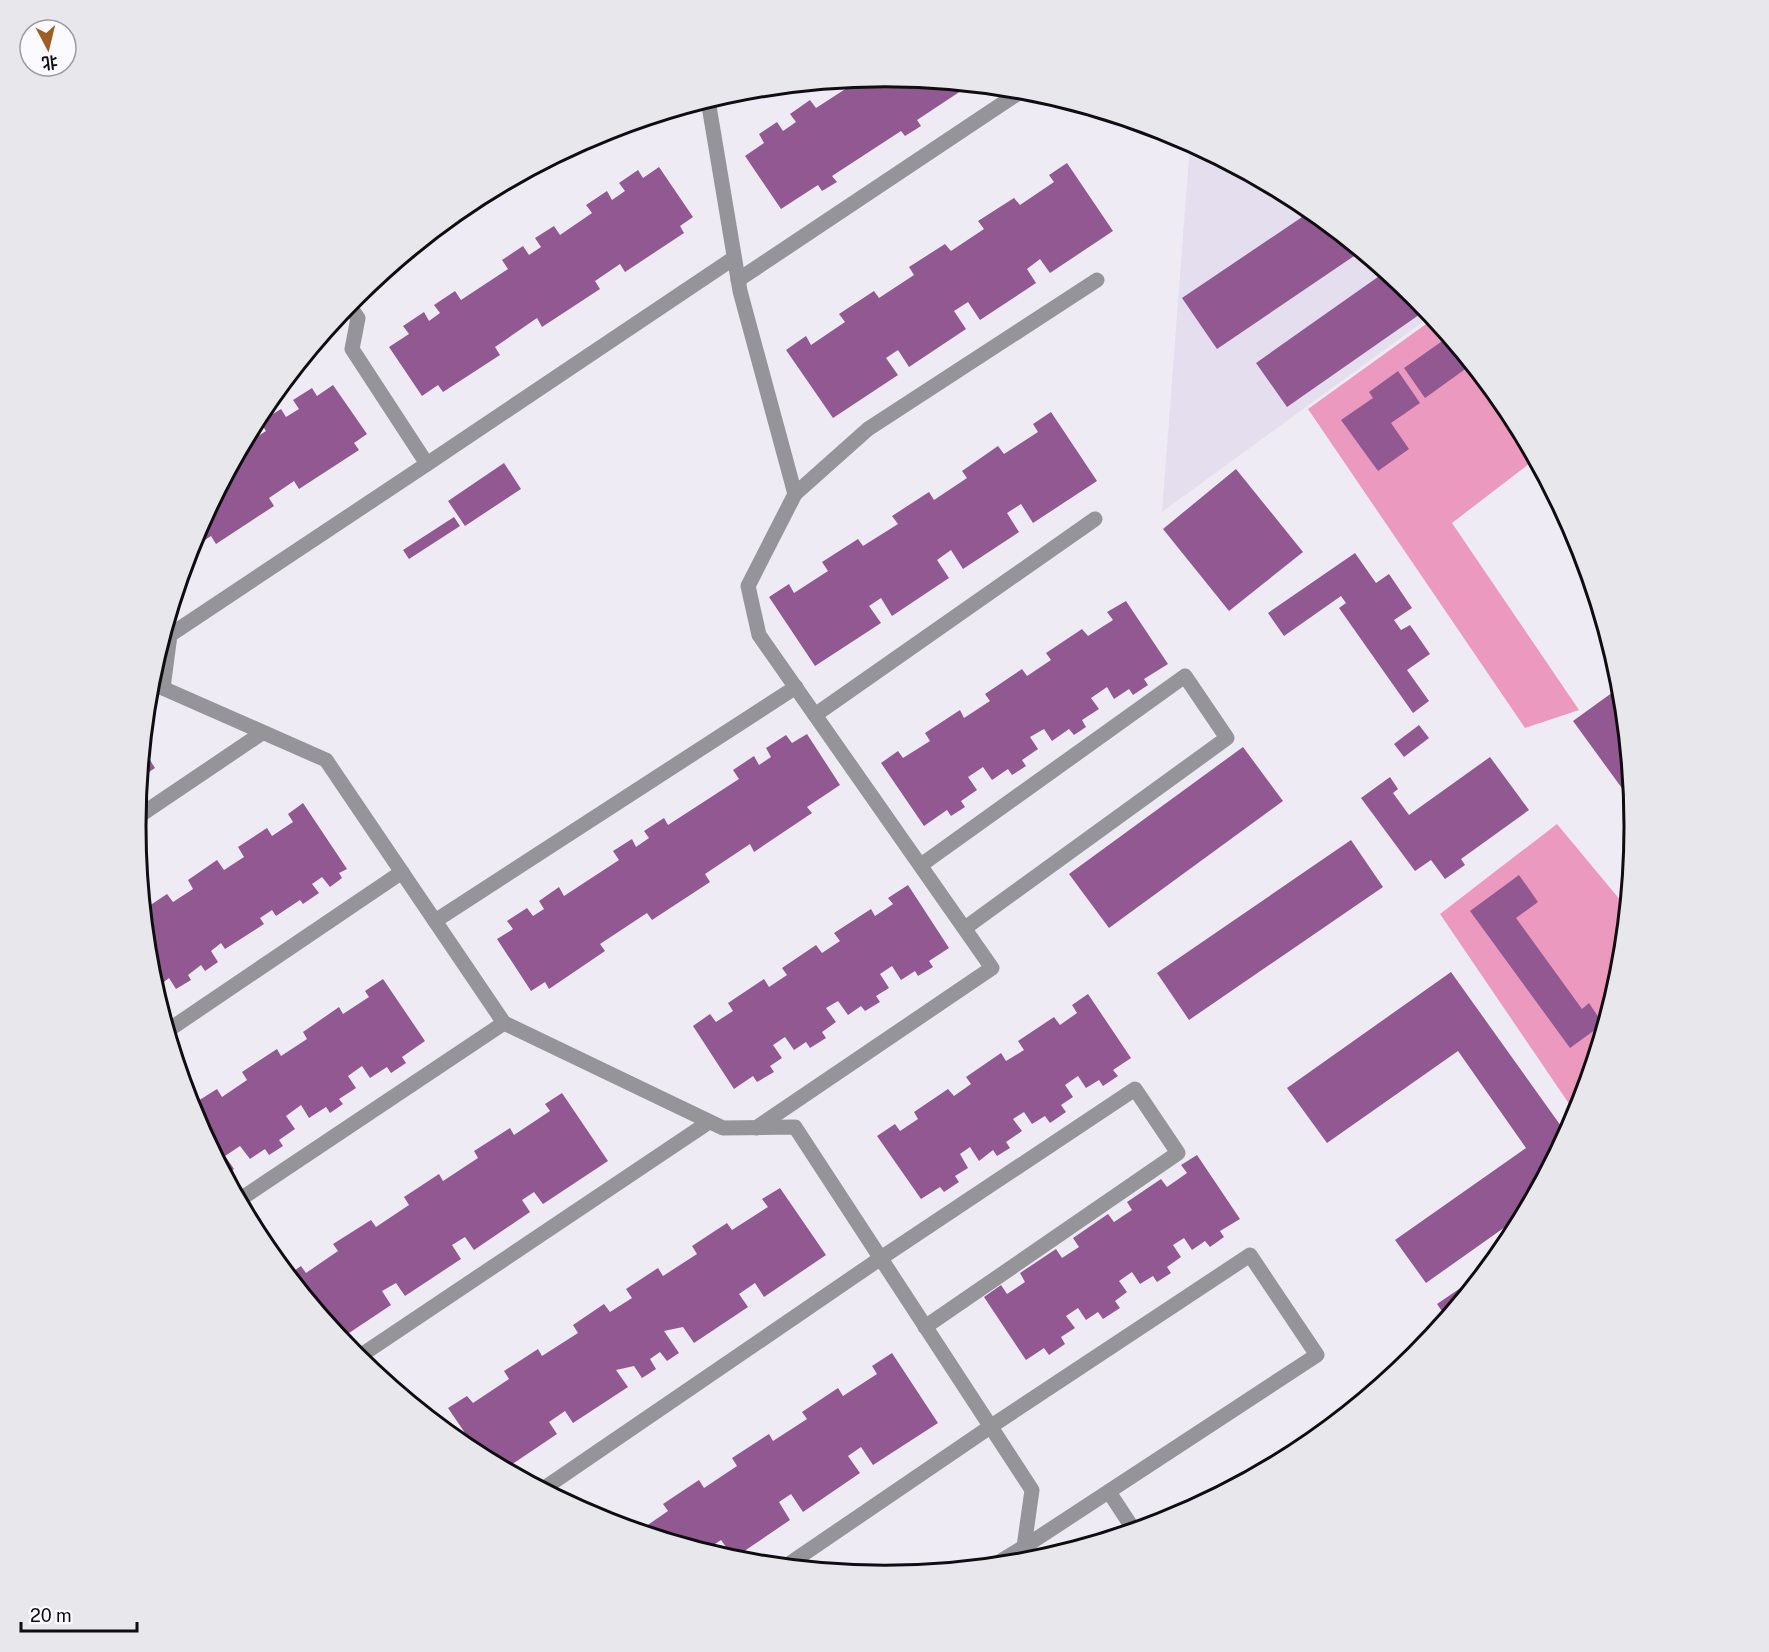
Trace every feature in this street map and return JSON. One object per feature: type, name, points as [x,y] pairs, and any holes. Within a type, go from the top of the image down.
[{"type":"lane","points":[[738,280],[1011,98]]},
{"type":"lane","points":[[709,108],[738,280],[795,494]]},
{"type":"lane","points":[[171,634],[734,258]]},
{"type":"lane","points":[[756,1128],[992,968],[759,635],[748,586],[795,494],[868,429],[1097,280]]},
{"type":"lane","points":[[354,312],[358,318],[352,349],[427,464]]},
{"type":"lane","points":[[815,715],[1095,519]]},
{"type":"lane","points":[[921,865],[1185,676],[1227,738],[965,928]]},
{"type":"lane","points":[[159,686],[326,760],[504,1023],[723,1128],[795,1127],[1032,1490],[1024,1547]]},
{"type":"lane","points":[[435,921],[796,687]]},
{"type":"lane","points":[[146,811],[262,733]]},
{"type":"lane","points":[[174,1026],[402,872]]},
{"type":"lane","points":[[245,1196],[504,1023]]},
{"type":"lane","points":[[550,1484],[881,1258],[1136,1089],[1178,1153],[925,1327]]},
{"type":"lane","points":[[366,1352],[709,1122]]},
{"type":"lane","points":[[795,1560],[990,1427],[1250,1255],[1317,1355],[1013,1554]]},
{"type":"lane","points":[[1109,1492],[1130,1523]]},
{"type":"shaded area","points":[[1189,153],[1254,186],[1295,212],[1372,270],[1424,321],[1162,512]]},
{"type":"shaded area","points":[[1426,324],[1440,339],[1499,415],[1528,465],[1452,523],[1579,710],[1525,728],[1308,409]]},
{"type":"shaded area","points":[[1557,824],[1619,899],[1609,970],[1598,1017],[1569,1104],[1440,914]]},
{"type":"building","points":[[884,87],[960,91],[917,120],[921,126],[905,136],[901,131],[832,176],[837,182],[822,191],[818,185],[781,209],[745,156],[764,143],[759,134],[777,122],[783,131],[796,122],[790,114],[810,100],[816,108],[846,89]]},
{"type":"building","points":[[1067,163],[1113,231],[1050,273],[1040,259],[1027,269],[1036,283],[980,320],[968,302],[954,311],[966,329],[909,367],[898,350],[886,358],[898,375],[833,418],[786,350],[806,336],[811,345],[845,322],[839,314],[874,291],[879,298],[914,275],[909,267],[945,244],[951,251],[984,229],[978,221],[1014,198],[1020,205],[1054,182],[1049,175]]},
{"type":"building","points":[[659,167],[693,217],[680,226],[684,233],[625,272],[620,264],[595,281],[600,289],[542,327],[537,318],[495,347],[500,355],[443,392],[438,385],[422,396],[389,347],[409,334],[403,326],[424,312],[429,321],[440,313],[434,305],[455,291],[461,300],[508,269],[502,260],[523,246],[529,255],[541,247],[535,238],[554,226],[560,235],[592,213],[586,205],[607,191],[612,200],[625,191],[619,183],[638,170],[643,178]]},
{"type":"building","points":[[1302,217],[1354,256],[1217,349],[1182,298]]},
{"type":"building","points":[[1379,276],[1418,315],[1287,407],[1256,363]]},
{"type":"building","points":[[1442,341],[1465,369],[1425,398],[1404,368]]},
{"type":"building","points":[[1398,371],[1420,403],[1391,423],[1409,449],[1378,471],[1341,420],[1373,398],[1369,392]]},
{"type":"building","points":[[333,385],[367,434],[354,443],[359,450],[299,489],[294,481],[269,498],[274,506],[216,544],[211,536],[203,541],[245,456],[257,437],[266,431],[263,426],[269,416],[281,409],[286,417],[299,409],[293,400],[312,388],[317,396]]},
{"type":"building","points":[[1051,412],[1097,481],[1033,523],[1021,504],[1007,513],[1019,532],[963,569],[951,550],[937,560],[949,578],[892,616],[881,598],[869,606],[881,623],[815,666],[769,597],[789,584],[794,593],[828,571],[822,562],[858,539],[863,546],[898,524],[892,516],[929,492],[934,500],[967,478],[962,471],[998,446],[1004,454],[1038,432],[1033,424]]},
{"type":"building","points":[[504,463],[521,489],[465,526],[448,501]]},
{"type":"building","points":[[1236,469],[1303,552],[1229,611],[1163,529]]},
{"type":"building","points":[[454,517],[460,526],[409,559],[403,550]]},
{"type":"building","points":[[1355,553],[1376,583],[1389,574],[1412,608],[1394,620],[1401,630],[1410,625],[1430,654],[1407,670],[1429,701],[1413,713],[1339,608],[1346,603],[1341,596],[1284,636],[1268,613]]},
{"type":"building","points":[[1126,601],[1168,664],[1144,679],[1148,685],[1133,695],[1129,689],[1114,699],[1107,687],[1091,698],[1099,709],[1082,720],[1086,727],[1074,735],[1069,729],[1052,741],[1044,729],[1030,737],[1038,749],[1022,760],[1026,766],[1012,775],[1008,769],[992,780],[983,767],[968,777],[977,790],[961,801],[965,807],[951,816],[947,810],[924,826],[881,763],[898,751],[903,758],[930,741],[925,733],[960,710],[964,718],[990,701],[985,694],[1022,669],[1027,676],[1051,660],[1046,653],[1082,629],[1088,636],[1113,620],[1107,612]]},
{"type":"building","points":[[1611,694],[1622,789],[1573,721]]},
{"type":"building","points":[[1419,725],[1429,738],[1404,757],[1394,744]]},
{"type":"building","points":[[807,734],[840,785],[807,807],[812,813],[754,852],[750,844],[705,874],[710,882],[652,920],[647,913],[600,944],[605,951],[549,989],[545,982],[531,991],[497,939],[513,929],[507,921],[527,908],[533,916],[544,909],[539,901],[559,887],[564,896],[619,860],[613,851],[632,839],[636,847],[649,838],[644,831],[664,818],[668,825],[739,779],[733,770],[754,756],[759,765],[771,757],[766,748],[786,735],[792,743]]},
{"type":"building","points":[[1243,747],[1283,801],[1109,928],[1069,874]]},
{"type":"building","points":[[1490,757],[1529,810],[1461,859],[1465,865],[1445,879],[1431,860],[1415,871],[1361,798],[1390,777],[1398,789],[1393,793],[1409,815]]},
{"type":"building","points":[[149,759],[155,768],[148,773]]},
{"type":"building","points":[[303,803],[347,869],[339,873],[342,878],[330,887],[322,877],[312,884],[319,893],[303,904],[300,900],[276,916],[272,910],[260,918],[264,924],[225,949],[221,943],[211,951],[218,962],[205,971],[201,965],[188,975],[191,980],[176,989],[169,978],[163,983],[150,905],[167,894],[173,902],[193,889],[188,880],[217,860],[224,870],[244,857],[238,847],[267,828],[272,836],[293,822],[288,814]]},
{"type":"building","points":[[1351,840],[1383,887],[1189,1020],[1157,973]]},
{"type":"building","points":[[1519,875],[1538,902],[1516,918],[1582,1009],[1589,1003],[1598,1017],[1594,1031],[1570,1048],[1470,911]]},
{"type":"building","points":[[908,885],[949,948],[929,961],[933,967],[918,976],[915,971],[901,980],[892,966],[880,974],[889,988],[876,996],[880,1002],[865,1011],[861,1006],[848,1015],[838,1001],[826,1008],[836,1022],[822,1032],[826,1038],[810,1048],[806,1042],[794,1050],[785,1037],[773,1045],[782,1058],[770,1066],[774,1072],[757,1082],[753,1076],[734,1089],[693,1026],[710,1014],[716,1022],[733,1011],[728,1003],[764,979],[769,987],[787,975],[782,968],[816,945],[822,953],[840,941],[834,933],[871,909],[875,916],[893,904],[888,898]]},
{"type":"building","points":[[1451,972],[1560,1125],[1524,1196],[1505,1227],[1426,1283],[1395,1240],[1526,1148],[1458,1051],[1327,1143],[1287,1088]]},
{"type":"building","points":[[383,979],[425,1041],[402,1057],[406,1063],[391,1073],[387,1067],[370,1078],[362,1066],[348,1076],[356,1088],[339,1099],[343,1104],[330,1113],[326,1107],[309,1118],[301,1105],[286,1116],[295,1129],[279,1140],[283,1146],[269,1155],[265,1149],[250,1159],[240,1146],[225,1156],[234,1169],[232,1171],[199,1100],[217,1089],[222,1097],[247,1080],[242,1072],[277,1049],[281,1056],[307,1039],[303,1032],[339,1007],[343,1014],[369,997],[365,991]]},
{"type":"building","points":[[1088,994],[1131,1058],[1113,1070],[1118,1076],[1103,1086],[1099,1080],[1086,1088],[1078,1076],[1065,1085],[1073,1097],[1061,1105],[1066,1112],[1050,1123],[1045,1116],[1032,1124],[1024,1112],[1013,1119],[1022,1131],[1006,1142],[1010,1148],[997,1156],[993,1150],[979,1161],[970,1147],[960,1154],[968,1168],[955,1176],[959,1182],[944,1192],[940,1187],[921,1199],[877,1136],[895,1124],[900,1131],[918,1119],[914,1112],[948,1089],[954,1096],[971,1084],[966,1077],[1001,1053],[1006,1061],[1024,1050],[1018,1041],[1054,1017],[1060,1025],[1077,1013],[1072,1005]]},
{"type":"building","points":[[562,1093],[608,1161],[543,1204],[534,1192],[522,1200],[530,1212],[474,1250],[465,1237],[452,1245],[461,1259],[405,1296],[396,1283],[382,1291],[391,1305],[348,1334],[294,1271],[301,1266],[306,1273],[338,1251],[333,1244],[371,1220],[376,1227],[409,1205],[404,1197],[439,1174],[443,1181],[478,1158],[474,1151],[510,1128],[514,1135],[550,1111],[545,1104]]},
{"type":"building","points":[[1197,1155],[1240,1219],[1220,1231],[1224,1237],[1210,1247],[1205,1241],[1192,1250],[1184,1238],[1173,1245],[1181,1257],[1167,1267],[1171,1273],[1157,1282],[1153,1276],[1140,1284],[1132,1272],[1119,1281],[1127,1292],[1115,1301],[1120,1308],[1103,1319],[1098,1312],[1086,1320],[1078,1308],[1066,1316],[1075,1328],[1061,1337],[1065,1344],[1049,1355],[1044,1348],[1026,1360],[984,1297],[1001,1285],[1007,1294],[1025,1282],[1020,1273],[1056,1249],[1062,1258],[1079,1247],[1073,1238],[1108,1214],[1114,1222],[1132,1210],[1127,1202],[1161,1179],[1167,1187],[1187,1173],[1181,1165]]},
{"type":"building","points":[[780,1188],[826,1255],[764,1297],[755,1283],[739,1294],[748,1307],[694,1343],[683,1327],[664,1331],[679,1353],[667,1361],[660,1352],[650,1359],[656,1369],[642,1378],[634,1366],[616,1370],[628,1387],[573,1423],[565,1411],[549,1422],[557,1434],[512,1464],[466,1434],[448,1408],[467,1396],[473,1403],[509,1379],[504,1371],[538,1349],[542,1356],[578,1333],[573,1325],[604,1304],[610,1312],[632,1298],[626,1289],[658,1268],[663,1276],[697,1254],[692,1246],[727,1223],[732,1230],[768,1207],[762,1199]]},
{"type":"building","points":[[1462,1287],[1442,1311],[1437,1304]]},
{"type":"building","points":[[892,1353],[938,1423],[873,1465],[861,1447],[848,1456],[860,1473],[803,1512],[791,1494],[779,1502],[790,1520],[743,1552],[727,1548],[721,1540],[714,1545],[647,1526],[668,1511],[663,1504],[699,1480],[704,1488],[737,1466],[732,1458],[769,1434],[773,1441],[807,1419],[802,1412],[838,1388],[843,1396],[877,1374],[872,1366]]}]
